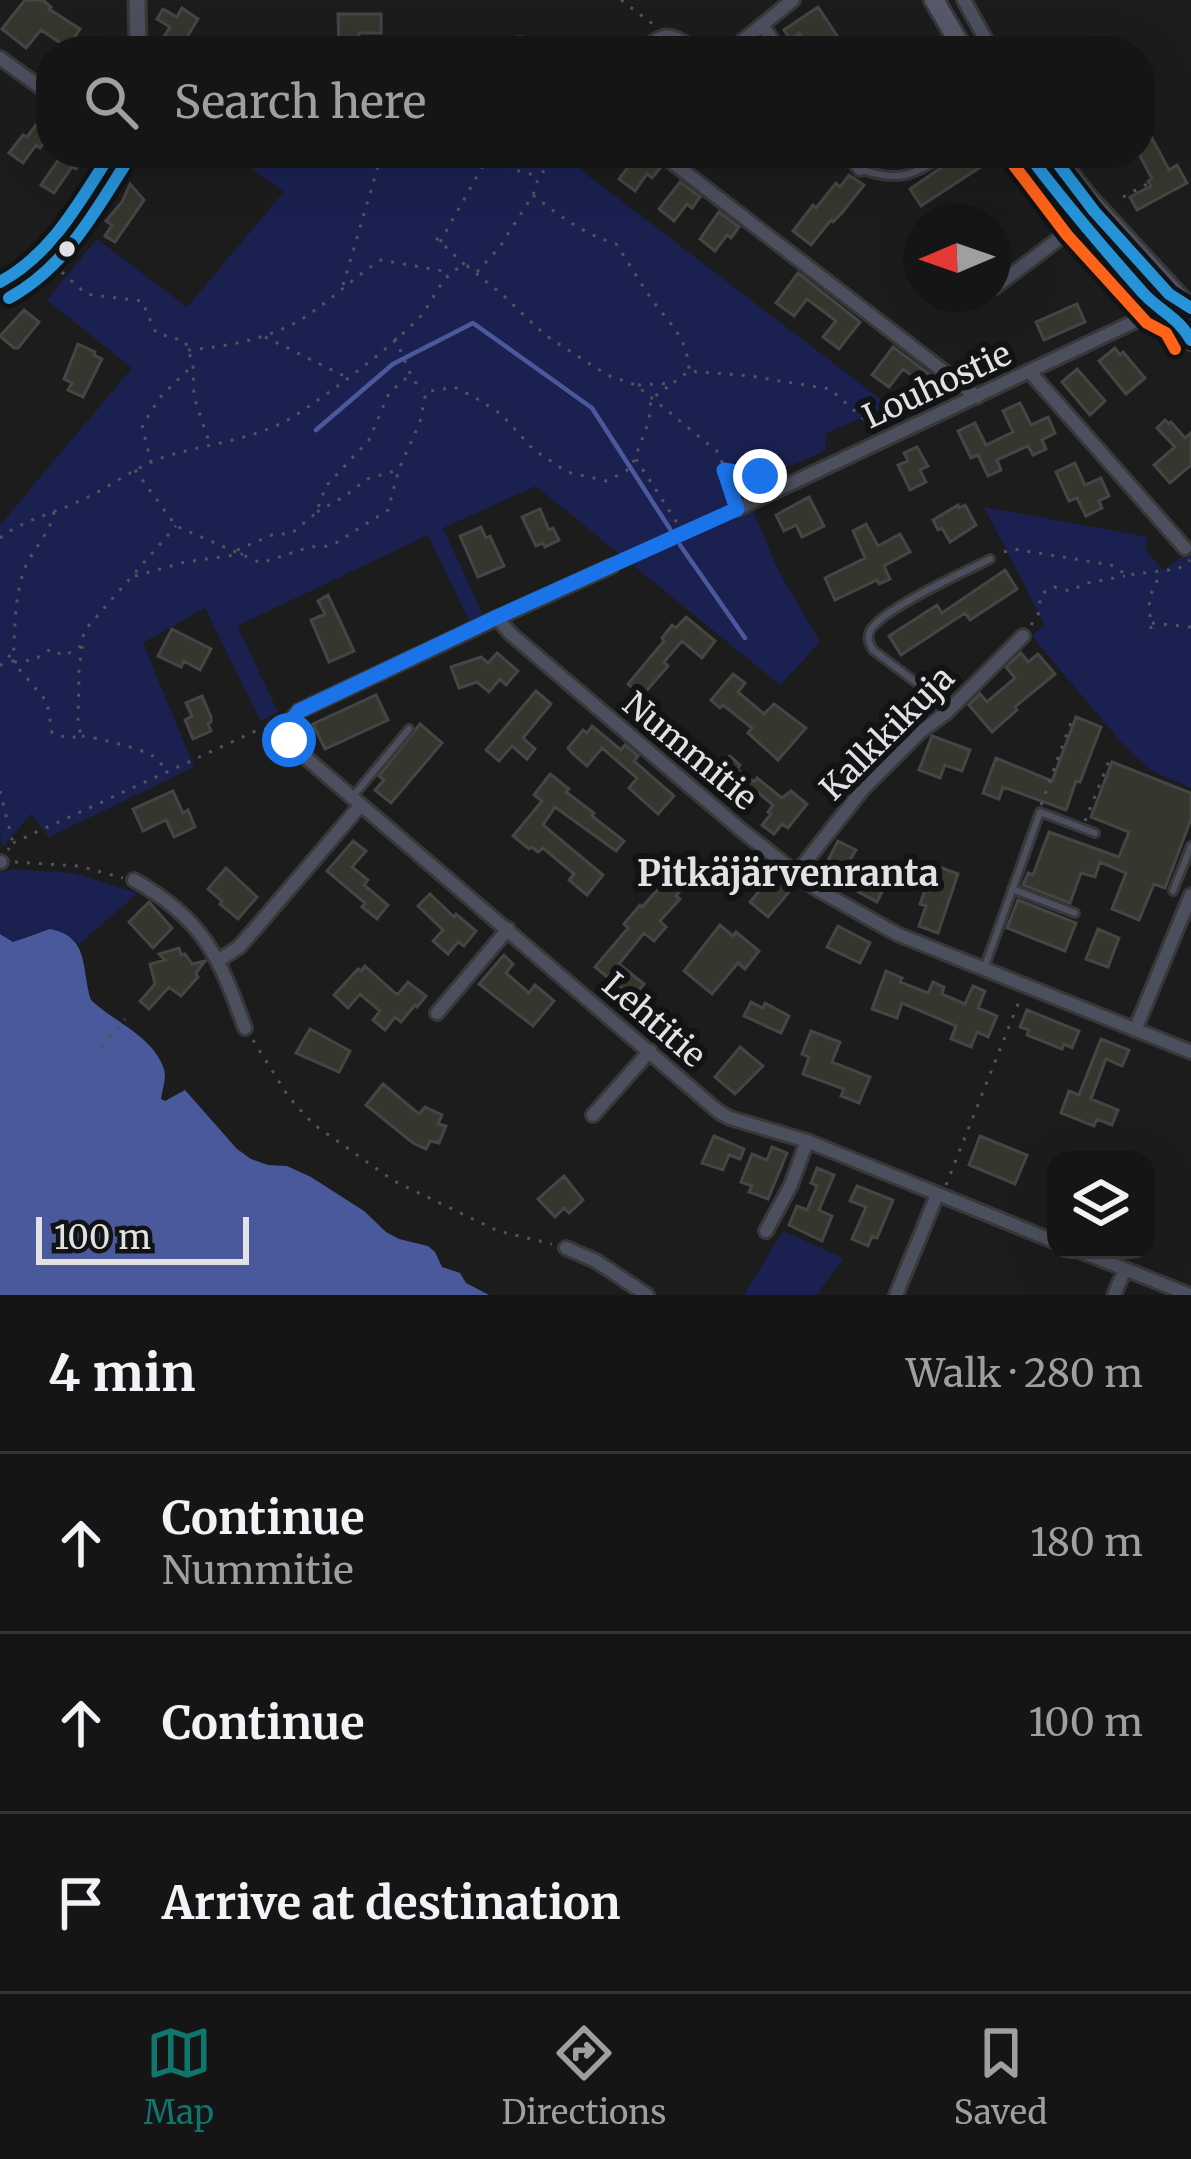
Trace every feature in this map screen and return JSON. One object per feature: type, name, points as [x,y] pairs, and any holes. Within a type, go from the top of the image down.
[{"type":"main road","points":[[934,0],[955,36]]},
{"type":"main road","points":[[1038,168],[1169,326],[1191,340]]},
{"type":"street","points":[[137,0],[138,36]]},
{"type":"street","points":[[750,36],[794,0]]},
{"type":"street","points":[[964,0],[984,36]]},
{"type":"street","points":[[763,26],[769,36]]},
{"type":"street","points":[[0,58],[36,83]]},
{"type":"street","points":[[0,282],[39,257],[100,168]]},
{"type":"street","points":[[679,168],[977,397]]},
{"type":"street","points":[[1068,168],[1189,299]]},
{"type":"street","points":[[1011,274],[1080,223]]},
{"type":"street","name":"Louhostie","points":[[737,509],[1159,310]]},
{"type":"street","points":[[1029,371],[1188,554]]},
{"type":"street","points":[[286,728],[299,711],[611,566]]},
{"type":"street","name":"Nummitie","points":[[497,617],[511,634],[815,888],[897,934],[1191,1052]]},
{"type":"street","name":"Kalkkikuja","points":[[796,874],[863,789],[1023,636]]},
{"type":"street","name":"Lehtitie","points":[[286,728],[297,750],[719,1112],[807,1141],[1047,1238]]},
{"type":"street","points":[[219,960],[250,935],[356,801]]},
{"type":"street","points":[[134,880],[195,926],[219,960],[245,1028]]},
{"type":"street","points":[[1135,1030],[1191,895]]},
{"type":"street","points":[[436,1012],[508,929]]},
{"type":"street","points":[[593,1114],[650,1051]]},
{"type":"street","points":[[766,1231],[791,1185],[807,1141]]},
{"type":"street","points":[[896,1295],[939,1196]]},
{"type":"street","points":[[566,1248],[596,1261],[647,1295]]},
{"type":"street","points":[[1100,1259],[1190,1295]]},
{"type":"street","points":[[1114,1295],[1125,1269]]},
{"type":"lane","points":[[860,170],[901,178],[920,168]]},
{"type":"lane","points":[[946,713],[930,692],[873,650],[868,639],[871,629],[893,610],[990,559]]},
{"type":"lane","points":[[356,801],[410,729]]},
{"type":"lane","points":[[984,969],[1040,812],[1095,833]]},
{"type":"lane","points":[[1174,891],[1191,846]]},
{"type":"lane","points":[[1012,889],[1075,913]]},
{"type":"path","points":[[620,0],[655,26],[665,23]]},
{"type":"path","points":[[343,287],[380,168]]},
{"type":"path","points":[[480,168],[438,240],[545,335],[607,375],[636,385],[673,383]]},
{"type":"path","points":[[509,168],[539,176]]},
{"type":"path","points":[[476,273],[499,248],[547,168]]},
{"type":"path","points":[[1124,197],[1149,183]]},
{"type":"path","points":[[533,196],[595,238],[616,244],[675,326],[689,371]]},
{"type":"path","points":[[188,350],[221,347],[291,325],[381,260],[451,273]]},
{"type":"path","points":[[53,264],[86,294],[142,301],[156,334],[185,341],[193,364],[194,397],[210,445]]},
{"type":"path","points":[[0,538],[28,520],[74,503],[167,456],[291,418],[420,317],[451,273],[466,266]]},
{"type":"path","points":[[263,336],[346,377]]},
{"type":"path","points":[[395,338],[413,380],[426,392]]},
{"type":"path","points":[[151,463],[142,425],[162,394],[193,364]]},
{"type":"path","points":[[651,399],[689,371],[830,389],[886,439]]},
{"type":"path","points":[[316,513],[326,486],[368,440],[389,393],[412,373]]},
{"type":"path","points":[[611,566],[737,509],[719,453],[636,385]]},
{"type":"path","points":[[426,392],[454,387],[501,414],[533,449],[567,472],[607,481],[631,468],[650,422],[651,399]]},
{"type":"path","points":[[135,470],[176,526],[261,563],[331,546],[388,510],[426,392]]},
{"type":"path","points":[[635,458],[683,532]]},
{"type":"path","points":[[236,550],[272,535],[292,533],[367,479],[399,470]]},
{"type":"path","points":[[724,470],[787,485]]},
{"type":"path","points":[[55,510],[22,576],[13,662],[47,702],[52,733],[68,738],[94,736],[109,744],[126,745],[155,756],[167,772]]},
{"type":"path","points":[[80,736],[79,670],[85,631],[176,526]]},
{"type":"path","points":[[1004,552],[1014,549],[1112,565],[1127,575]]},
{"type":"path","points":[[133,577],[185,562],[243,554]]},
{"type":"path","points":[[1023,636],[1038,615],[1041,594],[1054,587],[1070,591],[1127,575],[1178,569],[1188,554]]},
{"type":"path","points":[[1161,573],[1149,598],[1151,626],[1191,627]]},
{"type":"path","points":[[13,662],[34,660],[51,650],[64,656],[82,645]]},
{"type":"path","points":[[0,666],[14,652]]},
{"type":"path","points":[[1040,812],[1073,717]]},
{"type":"path","points":[[0,862],[13,843],[260,729],[286,728]]},
{"type":"path","points":[[1082,828],[1111,755]]},
{"type":"path","points":[[0,791],[13,843]]},
{"type":"path","points":[[0,862],[79,866],[134,880]]},
{"type":"path","points":[[939,1196],[1026,986]]},
{"type":"path","points":[[101,1047],[125,1019]]},
{"type":"path","points":[[245,1028],[288,1096],[313,1124],[394,1180],[498,1231],[566,1248]]},
{"type":"shaded area","points":[[251,168],[579,168],[901,415],[872,429],[861,418],[826,433],[825,451],[758,479],[750,497],[778,570],[820,642],[780,685],[536,486],[443,528],[484,617],[470,623],[428,535],[237,626],[278,712],[261,721],[205,608],[143,643],[194,767],[49,837],[31,814],[3,847],[0,525],[132,368],[47,300],[97,239],[187,307],[284,192]]},
{"type":"shaded area","points":[[1049,168],[1064,168],[1191,313],[1191,327],[1088,221]]},
{"type":"shaded area","points":[[984,507],[1148,537],[1145,549],[1163,570],[1191,551],[1191,788],[1150,770],[1032,635],[1045,625]]},
{"type":"shaded area","points":[[0,872],[73,873],[138,893],[79,944],[47,931],[13,942],[0,934]]},
{"type":"shaded area","points":[[50,929],[63,933],[78,947],[91,1000],[142,1038],[159,1057],[165,1073],[161,1099],[185,1090],[251,1159],[287,1166],[311,1177],[364,1211],[386,1232],[428,1246],[442,1267],[460,1273],[466,1283],[489,1295],[0,1295],[0,934],[13,942]]},
{"type":"shaded area","points":[[783,1231],[844,1258],[816,1295],[744,1295]]},
{"type":"building","points":[[25,0],[43,0],[80,29],[76,36],[50,36],[41,30],[26,48],[2,29]]},
{"type":"building","points":[[818,7],[837,36],[788,36],[784,30]]},
{"type":"building","points":[[182,8],[198,19],[188,36],[164,36],[170,27],[157,19],[163,9],[177,17]]},
{"type":"building","points":[[338,14],[381,14],[381,33],[339,36]]},
{"type":"building","points":[[36,125],[36,145],[23,163],[9,153],[23,135],[27,137]]},
{"type":"building","points":[[1155,144],[1169,170],[1177,165],[1187,183],[1137,210],[1130,197],[1151,186],[1148,181],[1152,179],[1146,168],[1155,168]]},
{"type":"building","points":[[53,168],[71,168],[54,193],[41,185]]},
{"type":"building","points":[[627,168],[660,168],[652,178],[647,174],[635,191],[619,179]]},
{"type":"building","points":[[941,168],[979,168],[924,204],[910,189]]},
{"type":"building","points":[[849,175],[864,185],[811,245],[793,231],[813,205],[816,208]]},
{"type":"building","points":[[680,182],[700,197],[692,208],[687,204],[674,221],[659,209]]},
{"type":"building","points":[[130,184],[144,200],[115,242],[105,236],[112,225],[106,221]]},
{"type":"building","points":[[719,212],[739,227],[715,251],[700,239]]},
{"type":"building","points":[[798,273],[860,322],[839,349],[823,337],[836,321],[807,299],[794,316],[776,303]]},
{"type":"building","points":[[1077,304],[1085,322],[1044,340],[1036,322]]},
{"type":"building","points":[[24,310],[39,322],[14,348],[0,336]]},
{"type":"building","points":[[78,344],[102,359],[83,397],[68,390],[72,383],[64,379]]},
{"type":"building","points":[[893,347],[937,380],[930,389],[903,369],[889,387],[872,375]]},
{"type":"building","points":[[1115,348],[1145,378],[1126,394],[1099,361]]},
{"type":"building","points":[[1077,369],[1105,401],[1090,415],[1062,382]]},
{"type":"building","points":[[1020,403],[1031,425],[1048,417],[1055,433],[1042,440],[1046,449],[1033,455],[1028,446],[997,460],[1001,470],[988,476],[978,455],[971,458],[958,431],[975,423],[986,445],[1013,432],[1003,411]]},
{"type":"building","points":[[1165,420],[1185,438],[1191,433],[1191,465],[1170,483],[1154,465],[1175,447],[1157,428]]},
{"type":"building","points":[[917,447],[928,466],[920,470],[926,482],[910,490],[898,465],[908,461],[904,453]]},
{"type":"building","points":[[1075,463],[1085,485],[1101,478],[1109,496],[1099,501],[1102,508],[1086,516],[1077,498],[1069,501],[1056,472]]},
{"type":"building","points":[[809,497],[824,526],[802,537],[796,525],[784,531],[776,515]]},
{"type":"building","points":[[965,505],[976,525],[950,542],[933,520]]},
{"type":"building","points":[[540,509],[559,540],[545,547],[543,543],[536,546],[522,517]]},
{"type":"building","points":[[866,524],[878,546],[900,534],[910,552],[884,566],[890,579],[879,584],[877,580],[835,600],[825,578],[865,558],[853,531]]},
{"type":"building","points":[[481,527],[504,566],[478,577],[460,536]]},
{"type":"building","points":[[1005,570],[1017,589],[970,620],[965,613],[901,655],[889,636],[937,605],[942,613]]},
{"type":"building","points":[[328,595],[354,651],[329,662],[311,620],[325,614],[318,601]]},
{"type":"building","points":[[686,617],[715,641],[702,658],[682,641],[642,696],[628,684],[672,625],[676,628]]},
{"type":"building","points":[[172,629],[211,649],[200,670],[158,656]]},
{"type":"building","points":[[497,653],[518,671],[506,685],[500,679],[489,692],[477,682],[459,688],[451,667],[481,657],[488,663]]},
{"type":"building","points":[[1021,653],[1028,662],[1038,654],[1055,674],[992,732],[969,705],[980,694],[987,702],[1015,678],[1006,667]]},
{"type":"building","points":[[733,674],[745,683],[738,692],[764,714],[774,704],[806,728],[778,760],[748,733],[752,728],[711,700]]},
{"type":"building","points":[[536,691],[551,704],[523,738],[535,749],[527,759],[512,746],[499,761],[486,750]]},
{"type":"building","points":[[376,695],[388,720],[325,749],[313,724]]},
{"type":"building","points":[[202,696],[211,731],[193,739],[185,720],[192,716],[186,703]]},
{"type":"building","points":[[1076,717],[1101,727],[1066,810],[1003,787],[999,799],[983,793],[996,758],[1052,781]]},
{"type":"building","points":[[420,724],[442,743],[391,803],[375,790],[384,780],[379,776]]},
{"type":"building","points":[[592,726],[621,750],[625,745],[638,756],[634,761],[674,796],[658,814],[629,788],[637,778],[602,748],[587,766],[568,748]]},
{"type":"building","points":[[932,736],[970,750],[962,771],[945,765],[940,778],[919,770]]},
{"type":"building","points":[[730,756],[740,765],[737,769],[754,782],[757,778],[782,798],[791,791],[807,804],[788,828],[782,824],[774,834],[762,825],[773,805],[755,790],[743,805],[712,779]]},
{"type":"building","points":[[1112,762],[1191,793],[1191,819],[1165,888],[1154,884],[1139,920],[1112,909],[1126,873],[1100,862],[1095,877],[1081,873],[1070,903],[1023,885],[1028,873],[1033,875],[1049,832],[1119,857],[1129,832],[1091,817]]},
{"type":"building","points":[[550,774],[624,841],[616,851],[555,807],[543,825],[603,875],[587,895],[569,880],[574,874],[543,848],[538,852],[529,849],[513,836],[542,801],[534,795]]},
{"type":"building","points":[[173,791],[195,827],[174,837],[166,820],[143,831],[133,809]]},
{"type":"building","points":[[353,841],[366,851],[352,867],[368,880],[364,885],[388,905],[377,919],[327,871]]},
{"type":"building","points":[[838,841],[856,850],[850,860],[888,880],[877,902],[836,880],[842,867],[828,860]]},
{"type":"building","points":[[934,865],[958,874],[938,933],[919,926],[926,906],[920,904]]},
{"type":"building","points":[[226,868],[257,897],[238,919],[208,889]]},
{"type":"building","points":[[675,875],[686,884],[676,896],[680,899],[660,921],[666,927],[654,941],[644,933],[619,964],[644,984],[633,998],[595,967],[628,928],[624,924],[640,905]]},
{"type":"building","points":[[771,877],[789,892],[768,917],[750,902]]},
{"type":"building","points":[[430,894],[476,931],[464,946],[458,942],[448,954],[433,941],[443,930],[418,906]]},
{"type":"building","points":[[1018,900],[1076,923],[1065,951],[1007,928]]},
{"type":"building","points":[[149,902],[172,928],[153,948],[129,922]]},
{"type":"building","points":[[720,925],[759,951],[745,969],[738,963],[712,994],[684,971]]},
{"type":"building","points":[[838,926],[870,943],[860,963],[827,947]]},
{"type":"building","points":[[1098,929],[1119,938],[1108,967],[1086,959]]},
{"type":"building","points":[[179,948],[192,964],[205,961],[198,977],[181,996],[169,987],[149,1009],[140,1001],[155,984],[150,964],[165,960],[159,954]]},
{"type":"building","points":[[504,955],[513,964],[506,973],[529,993],[535,985],[554,1001],[533,1026],[479,984]]},
{"type":"building","points":[[365,966],[395,993],[408,982],[426,996],[401,1022],[395,1017],[385,1030],[373,1020],[380,1011],[360,994],[348,1008],[334,995]]},
{"type":"building","points":[[886,971],[928,993],[933,982],[944,987],[942,994],[965,1004],[973,986],[985,991],[978,1008],[997,1016],[988,1037],[977,1032],[971,1047],[951,1039],[956,1026],[902,1003],[897,1018],[872,1009]]},
{"type":"building","points":[[751,1002],[763,1008],[765,1003],[789,1016],[781,1033],[744,1016]]},
{"type":"building","points":[[1027,1010],[1079,1031],[1072,1048],[1064,1044],[1062,1049],[1027,1035],[1029,1030],[1020,1027]]},
{"type":"building","points":[[310,1029],[350,1051],[339,1072],[296,1053]]},
{"type":"building","points":[[811,1031],[840,1042],[832,1062],[870,1077],[859,1103],[841,1096],[844,1089],[803,1074],[809,1057],[802,1054]]},
{"type":"building","points":[[1101,1039],[1129,1050],[1122,1066],[1106,1059],[1091,1099],[1118,1110],[1112,1125],[1097,1119],[1094,1126],[1061,1113],[1069,1091],[1079,1095]]},
{"type":"building","points":[[740,1047],[763,1066],[735,1094],[715,1077]]},
{"type":"building","points":[[383,1084],[419,1114],[425,1107],[442,1115],[438,1124],[446,1126],[439,1143],[430,1141],[426,1149],[413,1143],[366,1105]]},
{"type":"building","points":[[714,1136],[744,1149],[740,1159],[729,1155],[723,1170],[702,1163]]},
{"type":"building","points":[[980,1136],[1027,1155],[1015,1184],[969,1165]]},
{"type":"building","points":[[772,1147],[787,1153],[768,1199],[749,1192],[752,1186],[741,1182],[752,1154],[767,1160]]},
{"type":"building","points":[[817,1168],[834,1175],[819,1210],[832,1216],[822,1241],[789,1225],[797,1206],[807,1210],[817,1186],[811,1183]]},
{"type":"building","points":[[564,1176],[583,1200],[569,1213],[564,1208],[555,1217],[538,1199]]},
{"type":"building","points":[[857,1186],[893,1200],[877,1238],[872,1236],[868,1246],[852,1239],[866,1207],[850,1201]]},
{"type":"waterway","points":[[316,430],[393,364],[473,323],[592,408],[670,529]]},
{"type":"waterway","points":[[680,545],[745,638]]},
{"type":"transit line","points":[[0,282],[50,241],[101,168]]},
{"type":"transit line","points":[[9,298],[62,255],[123,168]]},
{"type":"transit line","points":[[1016,168],[1067,235],[1147,323],[1166,333],[1175,349]]},
{"type":"transit line","points":[[1039,168],[1129,277],[1191,340]]},
{"type":"transit line","points":[[1061,168],[1169,294],[1191,308]]},
{"type":"district","name":"Pitkäjärvenranta","points":[[788,873]]},
{"type":"route","points":[[289,740],[286,728],[299,711],[737,509],[724,470],[760,476]]}]
